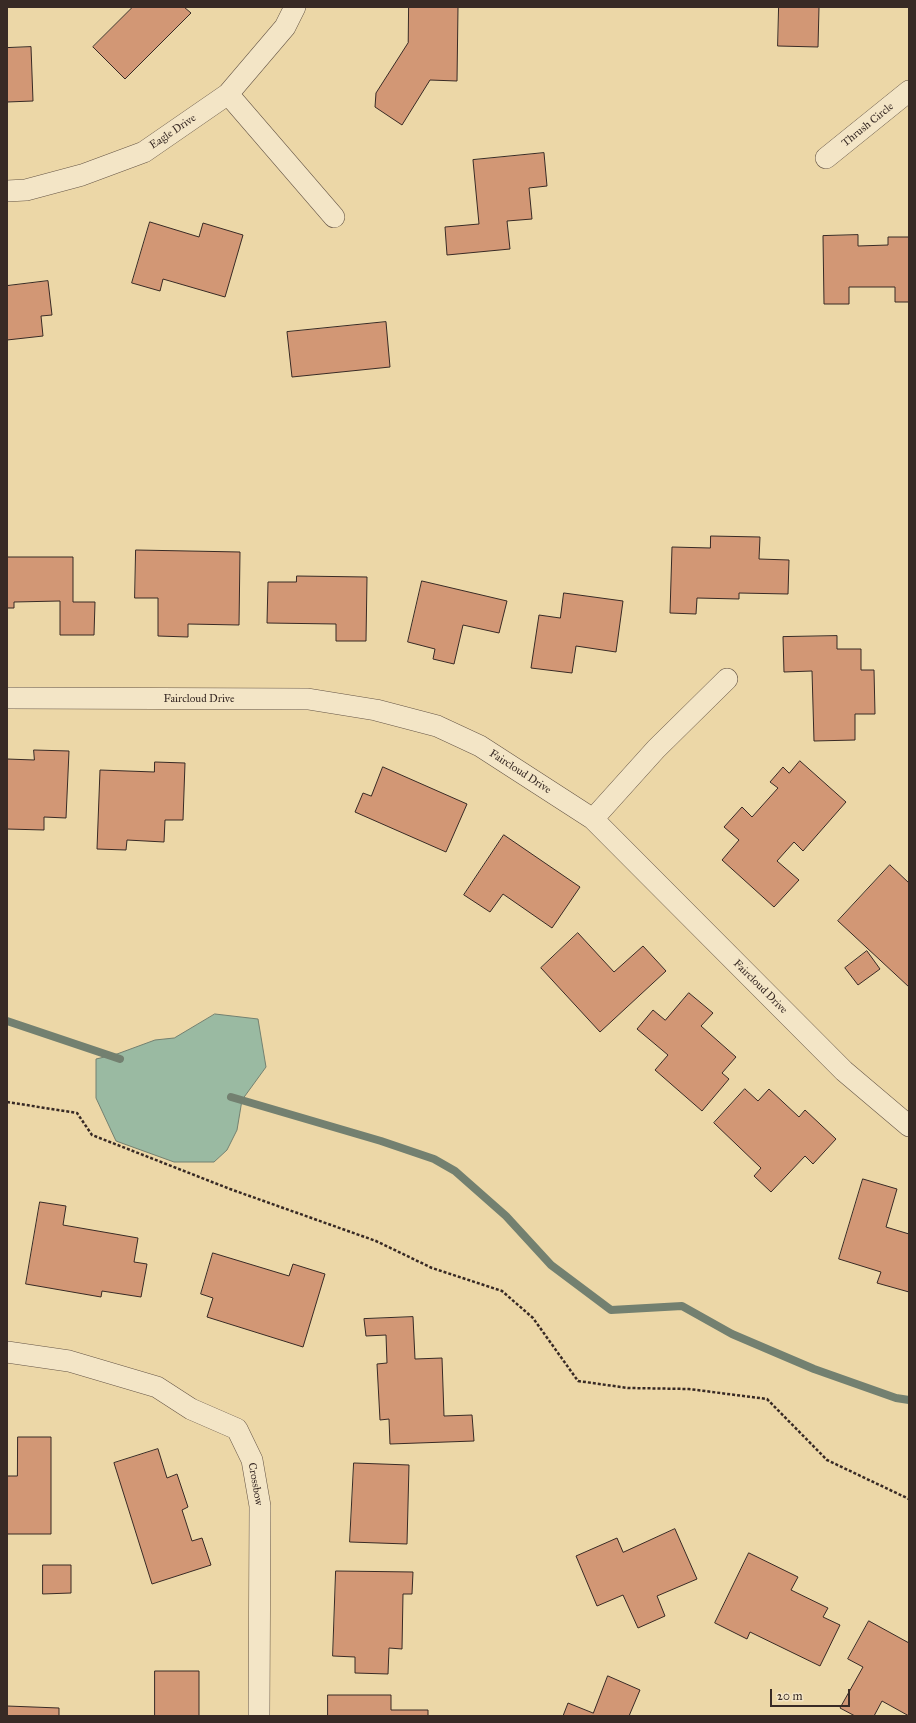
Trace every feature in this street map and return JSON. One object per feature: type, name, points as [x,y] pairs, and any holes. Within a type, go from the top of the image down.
[{"type":"street","name":"Eagle Drive","points":[[7,191],[26,190],[82,175],[144,152],[228,94],[285,27],[295,7]]},
{"type":"street","name":"Thrush Circle","points":[[826,158],[909,92]]},
{"type":"street","points":[[228,94],[334,217]]},
{"type":"street","points":[[593,819],[656,749],[727,679]]},
{"type":"street","name":"Faircloud Drive","points":[[7,698],[308,699],[376,710],[437,726],[480,746],[593,819],[844,1071],[909,1126]]},
{"type":"street","name":"Crossbow","points":[[7,1352],[69,1361],[157,1387],[191,1409],[237,1429],[252,1460],[260,1506],[259,1716]]},
{"type":"path","points":[[7,1102],[77,1113],[92,1135],[230,1189],[376,1241],[432,1268],[502,1291],[533,1318],[578,1381],[628,1388],[689,1389],[767,1399],[827,1460],[909,1499]]},
{"type":"shaded area","points":[[215,1014],[258,1019],[266,1067],[242,1100],[237,1130],[227,1150],[214,1162],[174,1162],[116,1141],[96,1098],[96,1059],[117,1054],[155,1040],[174,1038]]},
{"type":"building","points":[[133,7],[184,7],[191,13],[125,79],[93,47]]},
{"type":"building","points":[[409,7],[458,7],[457,81],[430,80],[402,125],[375,107],[376,93],[408,43]]},
{"type":"building","points":[[779,7],[819,7],[818,47],[778,46]]},
{"type":"building","points":[[31,47],[33,101],[7,102],[7,48]]},
{"type":"building","points":[[544,153],[547,186],[529,188],[532,219],[507,221],[510,249],[447,255],[445,227],[479,224],[473,160]]},
{"type":"building","points":[[150,222],[199,237],[203,223],[243,235],[225,297],[163,279],[160,291],[132,283]]},
{"type":"building","points":[[858,235],[858,246],[888,245],[888,237],[909,237],[909,302],[895,302],[895,287],[849,287],[849,304],[824,304],[823,236]]},
{"type":"building","points":[[48,281],[52,315],[41,316],[43,336],[7,340],[7,286]]},
{"type":"building","points":[[386,322],[390,367],[292,377],[287,332]]},
{"type":"building","points":[[711,536],[760,537],[759,559],[789,560],[788,594],[739,593],[739,599],[697,598],[696,614],[670,613],[672,547],[710,548]]},
{"type":"building","points":[[136,550],[240,552],[239,625],[188,624],[188,637],[158,636],[158,598],[135,598]]},
{"type":"building","points":[[7,557],[73,557],[73,602],[95,602],[94,635],[60,635],[60,601],[14,602],[14,608],[7,608]]},
{"type":"building","points":[[297,576],[367,577],[366,641],[336,641],[336,624],[267,623],[268,582],[296,582]]},
{"type":"building","points":[[422,581],[507,601],[499,633],[463,625],[454,664],[433,659],[435,649],[408,642]]},
{"type":"building","points":[[564,593],[623,601],[616,652],[576,646],[572,673],[531,668],[539,615],[560,618]]},
{"type":"building","points":[[837,636],[837,649],[861,649],[861,670],[874,670],[875,714],[855,714],[855,740],[814,741],[812,671],[784,672],[783,637]]},
{"type":"building","points":[[34,750],[69,751],[66,818],[44,817],[44,830],[7,829],[7,759],[34,760]]},
{"type":"building","points":[[800,761],[846,802],[803,851],[794,842],[777,861],[799,880],[774,907],[722,860],[739,840],[724,827],[742,807],[752,817],[778,788],[770,782],[783,767],[789,773]]},
{"type":"building","points":[[155,762],[185,763],[183,820],[165,820],[164,842],[127,840],[126,850],[97,849],[100,770],[154,772]]},
{"type":"building","points":[[383,767],[467,804],[446,852],[355,812],[363,793],[371,796]]},
{"type":"building","points":[[504,835],[580,887],[552,928],[503,894],[490,912],[464,895]]},
{"type":"building","points":[[890,865],[909,883],[909,987],[838,921]]},
{"type":"building","points":[[578,933],[614,972],[643,946],[666,971],[600,1032],[541,968]]},
{"type":"building","points":[[867,951],[880,969],[858,985],[845,968]]},
{"type":"building","points":[[689,993],[713,1013],[701,1026],[736,1057],[722,1073],[729,1079],[702,1111],[655,1070],[668,1055],[637,1029],[653,1010],[665,1020]]},
{"type":"building","points":[[745,1089],[758,1101],[769,1089],[799,1117],[805,1110],[836,1139],[813,1164],[805,1156],[771,1192],[754,1176],[761,1168],[714,1123]]},
{"type":"building","points":[[863,1179],[897,1189],[886,1227],[909,1234],[909,1292],[877,1283],[881,1272],[839,1259]]},
{"type":"building","points":[[40,1202],[66,1206],[63,1225],[138,1238],[134,1262],[147,1264],[141,1297],[102,1291],[101,1297],[26,1284]]},
{"type":"building","points":[[213,1253],[289,1276],[293,1264],[325,1274],[303,1347],[207,1317],[213,1298],[201,1294]]},
{"type":"building","points":[[413,1317],[415,1359],[442,1358],[444,1416],[472,1415],[474,1441],[390,1444],[389,1419],[380,1420],[377,1364],[387,1363],[386,1335],[366,1336],[364,1319]]},
{"type":"building","points":[[18,1437],[51,1437],[51,1534],[7,1534],[7,1476],[17,1476]]},
{"type":"building","points":[[158,1449],[167,1478],[177,1474],[188,1507],[182,1510],[192,1541],[202,1538],[211,1565],[152,1584],[114,1463]]},
{"type":"building","points":[[354,1463],[409,1465],[407,1544],[350,1542]]},
{"type":"building","points":[[675,1529],[697,1579],[657,1596],[665,1616],[638,1628],[623,1595],[597,1606],[576,1556],[617,1538],[623,1552]]},
{"type":"building","points":[[749,1553],[798,1577],[791,1590],[828,1608],[823,1617],[840,1625],[820,1666],[750,1632],[747,1639],[715,1623]]},
{"type":"building","points":[[43,1565],[71,1565],[71,1593],[43,1594]]},
{"type":"building","points":[[336,1571],[413,1572],[412,1594],[403,1594],[402,1649],[389,1648],[388,1674],[355,1673],[355,1657],[333,1656]]},
{"type":"building","points":[[869,1621],[909,1643],[909,1716],[882,1701],[874,1716],[855,1716],[840,1708],[863,1667],[848,1659]]},
{"type":"building","points":[[155,1671],[199,1671],[199,1716],[155,1716]]},
{"type":"building","points":[[608,1676],[640,1690],[629,1716],[563,1716],[568,1703],[593,1713]]},
{"type":"building","points":[[328,1695],[391,1695],[391,1710],[428,1710],[428,1716],[328,1716]]},
{"type":"building","points":[[7,1706],[59,1708],[59,1716],[7,1716]]},
{"type":"waterway","points":[[7,1021],[120,1059]]},
{"type":"waterway","points":[[231,1097],[381,1141],[434,1159],[455,1171],[506,1216],[551,1265],[611,1310],[682,1306],[732,1334],[814,1369],[896,1398],[909,1400]]}]
